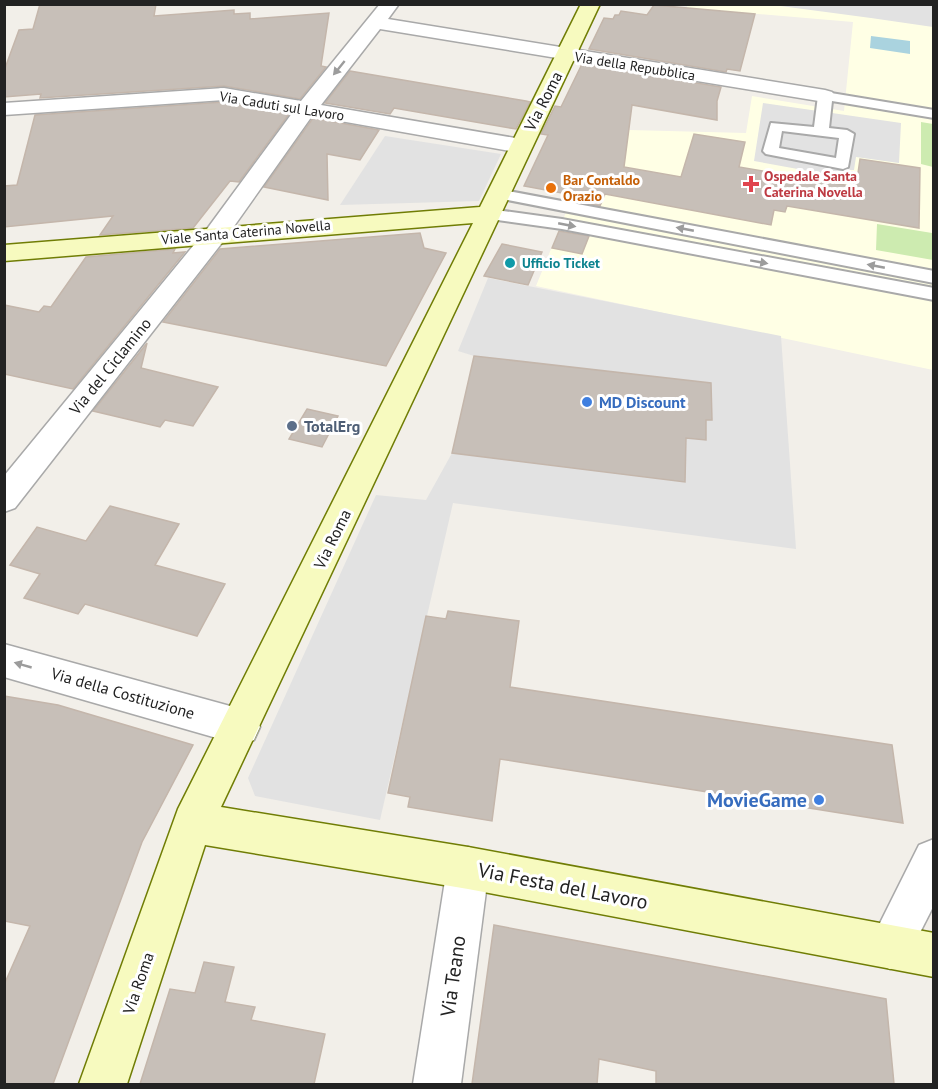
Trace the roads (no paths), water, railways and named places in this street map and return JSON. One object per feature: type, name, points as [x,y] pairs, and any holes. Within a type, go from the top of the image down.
[{"type":"main road","name":"Via Roma","points":[[103,1084],[192,822],[241,727],[591,4]]},
{"type":"main road","name":"Viale Santa Caterina Novella","points":[[4,253],[216,234],[493,204]]},
{"type":"main road","name":"Via Festa del Lavoro","points":[[192,822],[468,868],[890,947],[933,960]]},
{"type":"street","name":"Via del Ciclamino","points":[[4,499],[216,234],[306,109],[390,4]]},
{"type":"street","name":"Via della Repubblica","points":[[375,23],[825,96]]},
{"type":"street","name":"Via Caduti sul Lavoro","points":[[4,109],[224,94],[521,146]]},
{"type":"street","name":"Via della Costituzione","points":[[4,660],[241,727]]},
{"type":"street","points":[[890,947],[933,860]]},
{"type":"street","name":"Via Teano","points":[[437,1084],[468,868]]},
{"type":"lane","points":[[821,132],[825,96],[933,114]]},
{"type":"lane","points":[[776,126],[821,132],[847,134],[843,164],[771,151],[776,126]]},
{"type":"lane","points":[[530,219],[536,202]]},
{"type":"lane","points":[[493,204],[536,202],[933,277]]},
{"type":"lane","points":[[493,204],[530,219],[933,294]]},
{"type":"water","points":[[871,36],[910,41],[910,54],[870,48]]},
{"type":"place","name":"Ospedale Santa Caterina Novella","points":[[751,184]]},
{"type":"place","name":"Bar Contaldo Orazio","points":[[551,188]]},
{"type":"place","name":"Ufficio Ticket","points":[[510,263]]},
{"type":"place","name":"MD Discount","points":[[587,402]]},
{"type":"place","name":"TotalErg","points":[[292,426]]},
{"type":"place","name":"MovieGame","points":[[819,800]]}]
